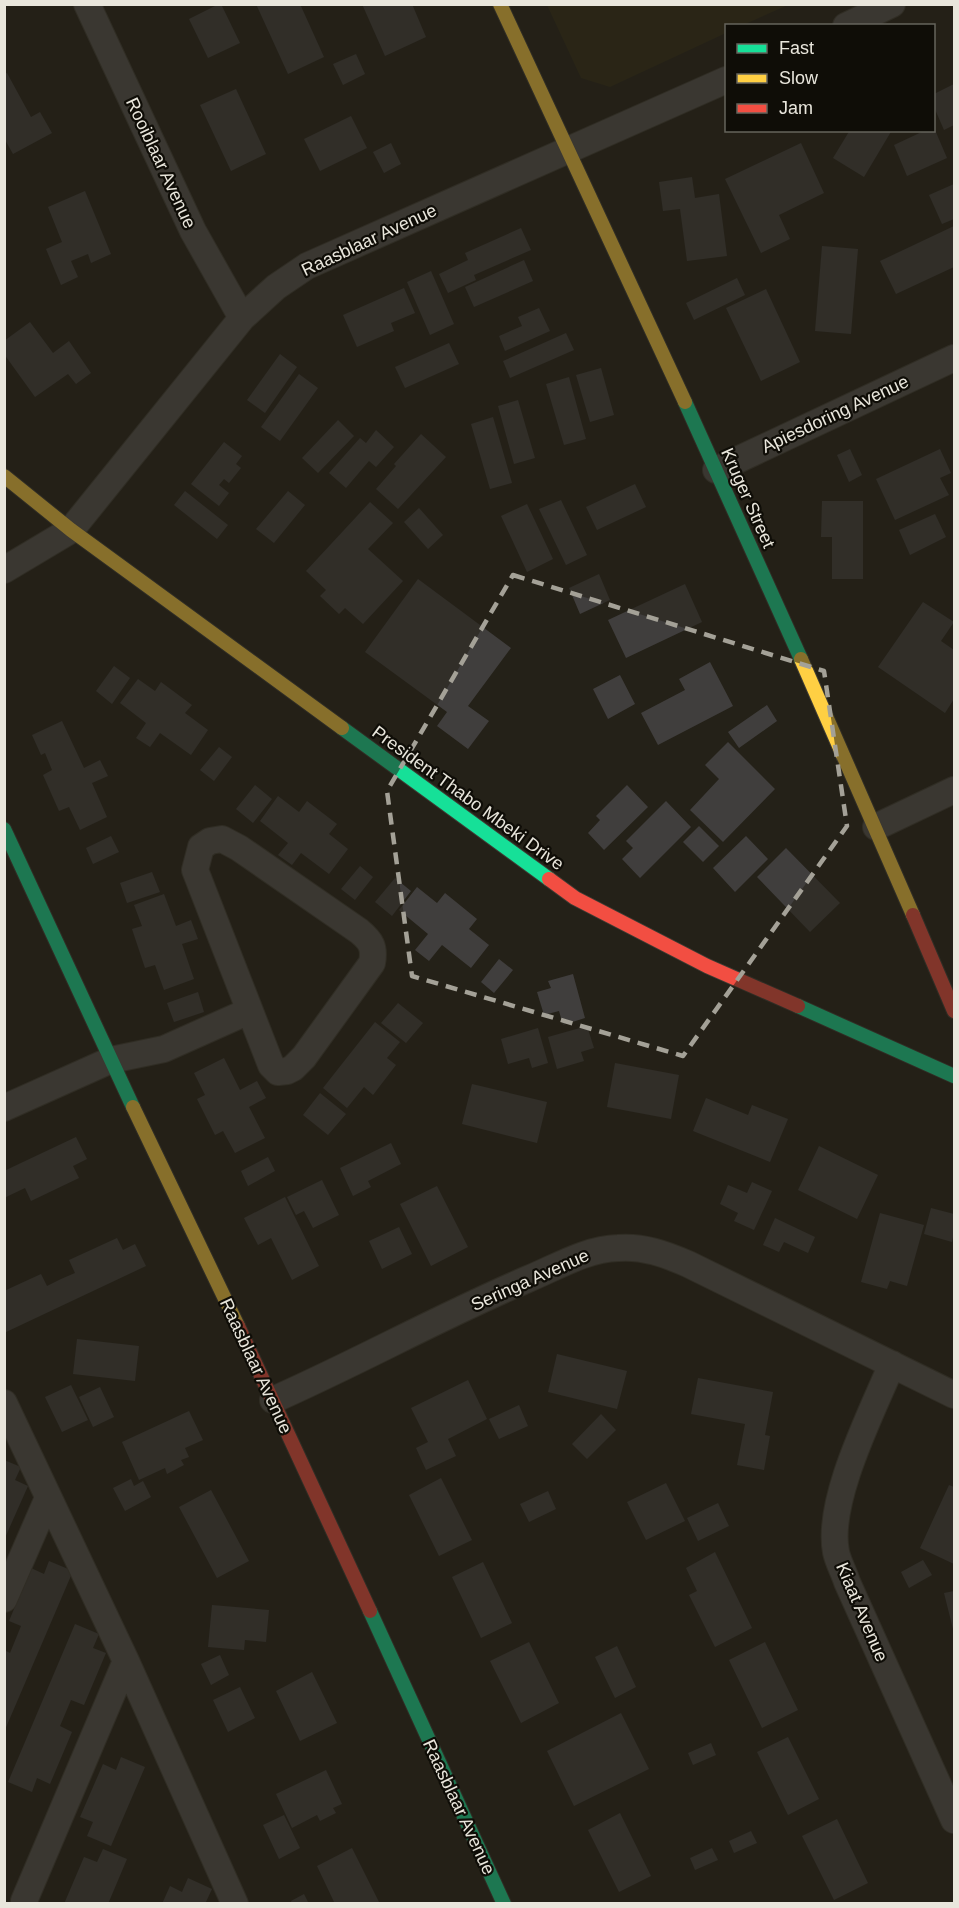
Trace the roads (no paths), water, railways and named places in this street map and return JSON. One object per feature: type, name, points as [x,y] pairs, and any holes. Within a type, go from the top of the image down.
[{"type":"street","name":"Rooiblaar Avenue","points":[[87,4],[193,231],[242,318]]},
{"type":"street","name":"Kruger Street","points":[[500,4],[716,470],[876,827],[954,1011]]},
{"type":"street","points":[[850,24],[892,4]]},
{"type":"street","name":"Raasblaar Avenue","points":[[4,570],[71,530],[242,318],[276,287],[307,266],[725,80]]},
{"type":"street","name":"Apiesdoring Avenue","points":[[716,470],[954,358]]},
{"type":"street","name":"President Thabo Mbeki Drive","points":[[4,476],[71,530],[575,898],[707,966],[954,1076]]},
{"type":"street","points":[[876,827],[954,790]]},
{"type":"street","name":"Raasblaar Avenue","points":[[4,829],[273,1400],[504,1904]]},
{"type":"street","points":[[222,839],[239,848],[359,931],[372,944],[374,954],[372,963],[304,1057],[286,1071],[278,1072],[271,1065],[249,1011],[195,870],[201,847],[210,841],[222,839]]},
{"type":"street","points":[[4,1108],[111,1060],[165,1050],[249,1011]]},
{"type":"street","name":"Seringa Avenue","points":[[273,1400],[498,1292],[578,1257],[597,1250],[617,1248],[647,1250],[681,1261],[954,1395]]},
{"type":"street","name":"Kiaat Avenue","points":[[892,1364],[844,1481],[835,1516],[836,1551],[847,1582],[954,1820]]},
{"type":"street","points":[[4,1403],[126,1661],[231,1901]]},
{"type":"street","points":[[4,1599],[48,1498]]},
{"type":"street","points":[[24,1901],[126,1661]]}]
